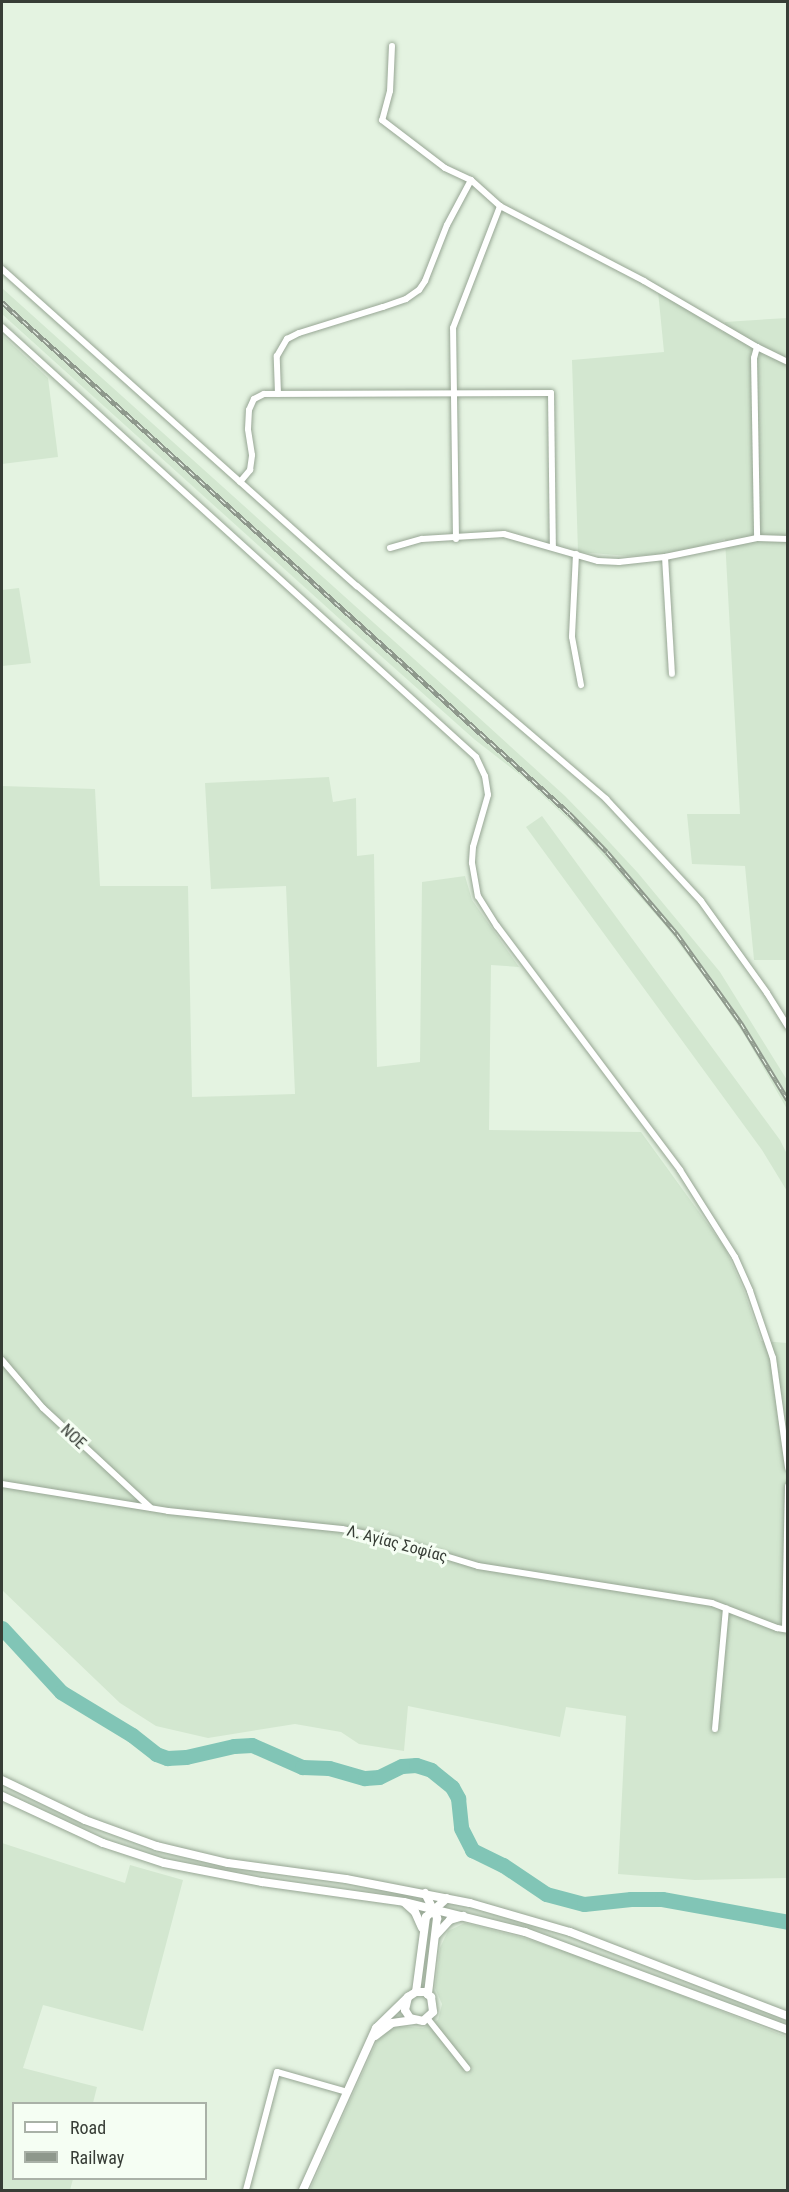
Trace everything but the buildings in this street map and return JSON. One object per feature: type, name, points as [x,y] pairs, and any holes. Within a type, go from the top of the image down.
[{"type":"street","points":[[392,46],[390,92],[382,120],[445,168],[471,180],[501,206],[644,281],[757,347],[788,362]]},
{"type":"street","points":[[278,394],[277,356],[286,339],[401,301],[419,290],[425,281],[447,225],[471,180]]},
{"type":"street","points":[[456,539],[452,395],[453,328],[501,206]]},
{"type":"street","points":[[2,269],[357,586],[606,799],[701,902],[767,993],[788,1027]]},
{"type":"street","points":[[2,327],[476,757],[485,776],[488,795],[472,855],[478,896],[497,926],[680,1170],[735,1257],[750,1291],[773,1358],[788,1468]]},
{"type":"street","points":[[757,347],[754,358],[757,538]]},
{"type":"street","points":[[240,482],[250,470],[252,455],[248,429],[249,410],[254,399],[264,394],[551,393],[553,547]]},
{"type":"street","points":[[390,548],[422,539],[456,539],[485,534],[504,534],[598,561],[619,562],[665,557],[757,538],[788,539]]},
{"type":"street","points":[[576,554],[572,637],[581,685]]},
{"type":"street","points":[[665,557],[672,674]]},
{"type":"street","name":"NOE","points":[[2,1360],[43,1408],[150,1507]]},
{"type":"street","name":"Λ. Αγίας Σοφίας","points":[[2,1484],[150,1507],[342,1529],[386,1538],[478,1566],[615,1590],[672,1595],[712,1603],[786,1629]]},
{"type":"street","points":[[786,1629],[788,1486]]},
{"type":"street","points":[[715,1730],[726,1609]]},
{"type":"street","points":[[2,1780],[85,1820],[156,1846],[228,1863],[447,1898],[570,1932],[788,2016]]},
{"type":"street","points":[[2,1796],[103,1843],[164,1863],[262,1882],[404,1902],[464,1916],[565,1945],[788,2030]]},
{"type":"street","points":[[425,1893],[437,1918],[428,1994]]},
{"type":"street","points":[[414,2020],[405,2010],[412,1994],[426,1917],[447,1898]]},
{"type":"street","points":[[404,1902],[419,1919],[423,1934]]},
{"type":"street","points":[[435,1936],[450,1920],[464,1916]]},
{"type":"street","points":[[303,2190],[376,2028],[412,1994],[428,1994],[433,1999],[434,2008],[428,2019]]},
{"type":"street","points":[[367,2046],[392,2023],[428,2019]]},
{"type":"street","points":[[428,2019],[467,2068]]},
{"type":"street","points":[[246,2190],[277,2072],[347,2092]]},
{"type":"shaded area","points":[[2,288],[454,695],[565,796],[599,831],[638,873],[720,972],[787,1080],[787,1109],[745,1036],[714,990],[664,924],[583,833],[524,778],[474,739],[363,640],[2,314]]},
{"type":"shaded area","points":[[658,291],[723,332],[725,322],[787,318],[787,960],[754,960],[745,866],[692,864],[687,814],[740,814],[725,539],[678,553],[629,556],[578,552],[572,360],[664,352]]},
{"type":"shaded area","points":[[2,335],[48,378],[58,457],[2,464]]},
{"type":"shaded area","points":[[19,588],[31,663],[2,666],[2,590]]},
{"type":"shaded area","points":[[329,777],[333,802],[356,798],[357,856],[374,854],[377,1067],[420,1062],[422,882],[465,876],[472,900],[519,967],[491,965],[489,1130],[641,1132],[725,1248],[744,1291],[761,1341],[787,1343],[787,1878],[695,1880],[618,1874],[626,1716],[566,1707],[560,1737],[408,1706],[404,1751],[359,1744],[341,1732],[295,1724],[208,1738],[156,1726],[120,1703],[2,1590],[2,786],[95,789],[100,886],[188,886],[192,1097],[295,1094],[286,886],[211,889],[205,783]]},
{"type":"shaded area","points":[[542,816],[780,1140],[787,1154],[787,1191],[762,1150],[526,827]]},
{"type":"shaded area","points":[[2,1843],[125,1883],[130,1865],[183,1880],[143,2031],[43,2005],[23,2068],[97,2087],[93,2102],[12,2102],[12,2180],[73,2180],[70,2190],[2,2190]]},
{"type":"shaded area","points":[[465,1923],[524,1938],[590,1959],[787,2037],[787,2190],[310,2190],[377,2041],[399,2026],[423,2028],[438,2020],[442,2004],[435,1988],[440,1948],[448,1931]]},
{"type":"waterway","points":[[2,1628],[61,1692],[132,1735],[156,1754],[167,1758],[186,1757],[234,1746],[252,1745],[302,1767],[329,1768],[365,1778],[379,1777],[402,1766],[416,1765],[431,1770],[452,1787],[458,1798],[461,1828],[472,1850],[503,1865],[546,1894],[584,1904],[631,1899],[662,1899],[788,1922]]},
{"type":"railway","points":[[2,302],[569,813],[607,852],[677,934],[741,1023],[788,1100]]}]
